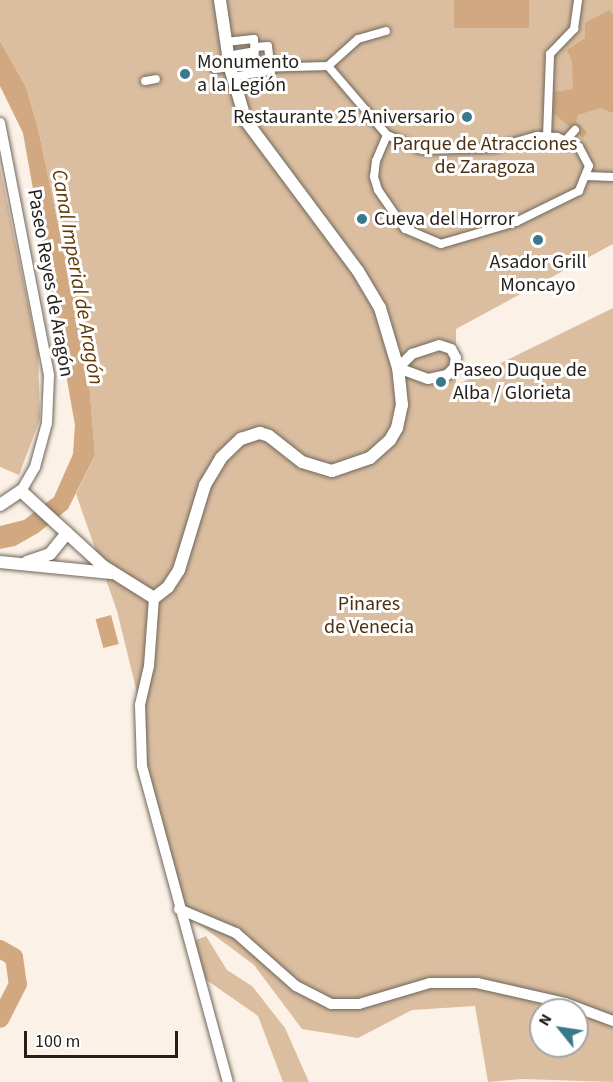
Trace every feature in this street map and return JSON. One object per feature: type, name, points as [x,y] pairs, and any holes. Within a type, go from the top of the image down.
[{"type":"street","points":[[220,0],[230,67],[246,121],[358,271],[380,308],[398,368],[402,405],[397,428],[382,450],[358,464],[332,471],[312,467],[260,433],[241,439],[231,447],[200,495],[179,570],[168,587],[154,598],[149,666],[140,705],[139,743],[178,909],[228,1082]]},
{"type":"street","points":[[547,137],[550,54],[574,28],[577,0]]},
{"type":"street","points":[[328,66],[358,39],[386,31]]},
{"type":"street","points":[[225,42],[254,39],[255,58]]},
{"type":"street","points":[[230,67],[255,58],[269,57]]},
{"type":"street","points":[[215,69],[230,67],[255,58],[269,57],[328,66],[387,135],[422,150],[463,151],[547,137],[579,147],[589,166],[579,191],[516,222],[441,244],[405,229],[378,190],[374,177],[376,161],[387,135]]},
{"type":"street","points":[[145,81],[156,79]]},
{"type":"street","name":"Paseo Reyes de Aragón","points":[[0,123],[49,375],[45,431],[35,467],[21,491],[0,505]]},
{"type":"street","points":[[565,141],[575,130]]},
{"type":"street","points":[[586,176],[613,177]]},
{"type":"street","points":[[442,345],[454,354],[456,366],[452,372],[434,379],[398,368],[412,354],[442,345]]},
{"type":"street","points":[[393,347],[412,354]]},
{"type":"street","points":[[21,491],[112,573],[154,598]]},
{"type":"street","points":[[17,564],[50,554],[63,529]]},
{"type":"street","points":[[0,562],[112,573]]},
{"type":"street","points":[[178,909],[236,933],[296,986],[331,1005],[359,1004],[430,983],[477,983],[565,1003],[613,1021]]},
{"type":"green space","name":"Pinares de Venecia","points":[[0,0],[613,0],[613,244],[456,329],[456,385],[613,308],[613,1082],[522,1079],[488,1082],[475,1006],[412,1010],[358,1038],[302,1029],[254,965],[179,909],[142,766],[140,705],[117,611],[76,494],[95,455],[88,369],[38,128],[26,87],[0,41]]},
{"type":"green space","points":[[0,168],[38,352],[40,419],[19,475],[0,467]]},
{"type":"green space","points":[[206,936],[227,970],[252,986],[285,1028],[309,1082],[283,1082],[258,1016],[205,979],[187,944]]},
{"type":"shaded area","points":[[454,0],[529,0],[529,28],[454,28]]},
{"type":"shaded area","points":[[609,10],[613,14],[613,113],[600,108],[578,115],[576,122],[587,132],[583,138],[554,114],[554,92],[573,89],[572,61],[567,50],[585,38],[585,23]]},
{"type":"shaded area","name":"Canal Imperial de Aragón","points":[[0,41],[26,87],[38,128],[88,369],[95,455],[68,509],[38,533],[15,546],[0,549],[0,526],[24,520],[54,497],[73,454],[75,425],[23,133],[0,86]]},
{"type":"shaded area","points":[[111,615],[119,644],[103,648],[96,619]]},
{"type":"waterway","points":[[0,949],[14,957],[18,984],[0,1019]]},
{"type":"place","name":"Monumento a la Legión","points":[[185,74]]},
{"type":"place","name":"Restaurante 25 Aniversario","points":[[467,117]]},
{"type":"place","name":"Cueva del Horror","points":[[362,219]]},
{"type":"place","name":"Asador Grill Moncayo","points":[[538,240]]},
{"type":"place","name":"Paseo Duque de Alba / Glorieta","points":[[441,382]]},
{"type":"park label","name":"Parque de Atracciones de Zaragoza","points":[[485,156]]}]
